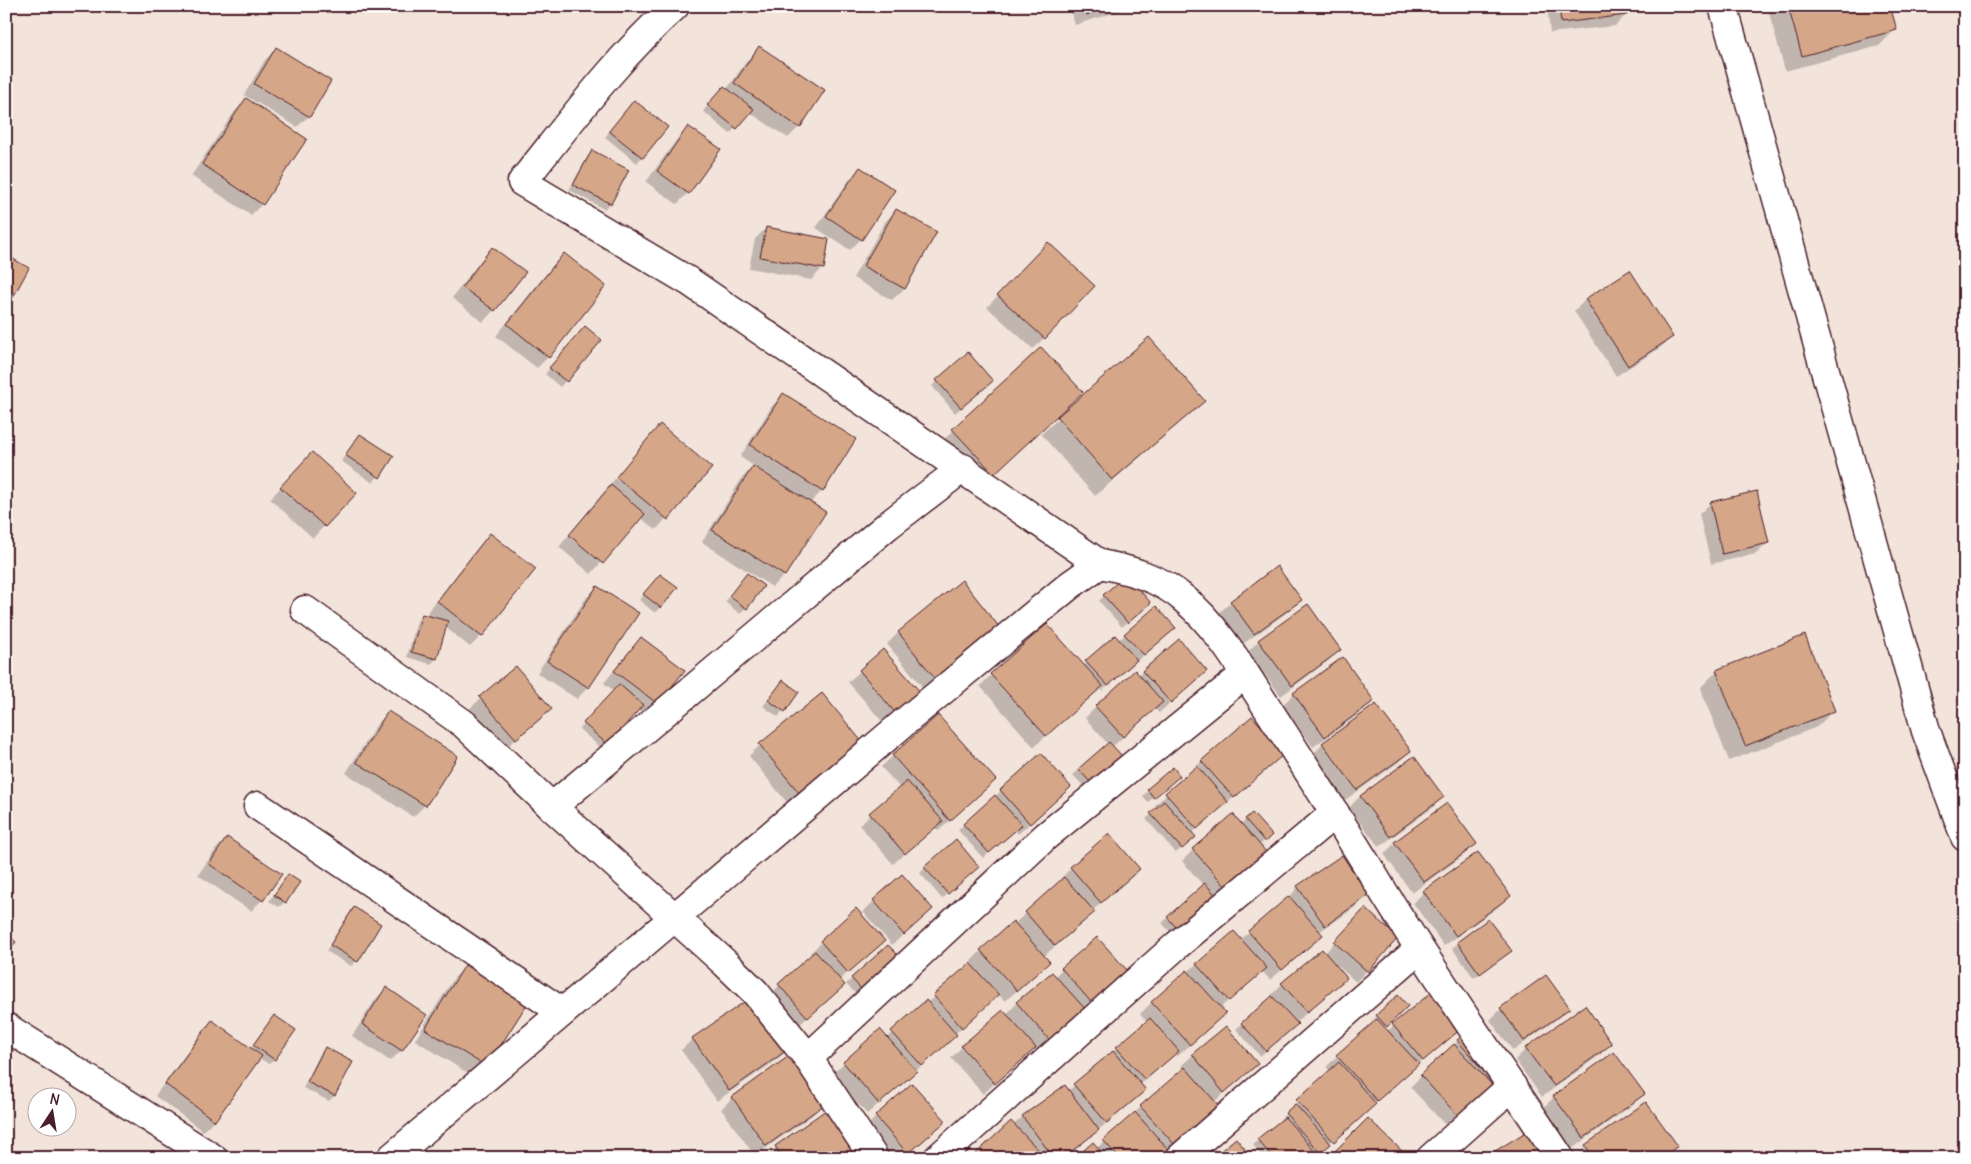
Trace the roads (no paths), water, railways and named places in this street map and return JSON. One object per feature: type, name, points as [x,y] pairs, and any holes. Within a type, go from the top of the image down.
[{"type":"street","points":[[675,6],[645,33],[618,63],[522,182],[690,282],[1100,564],[1136,571],[1166,586],[1185,599],[1210,625],[1245,674],[1335,812],[1419,949],[1560,1158]]},
{"type":"street","points":[[1723,6],[1926,731],[1965,837]]},
{"type":"street","points":[[552,807],[886,526],[963,468]]},
{"type":"street","points":[[390,1158],[907,720],[1070,585],[1100,564]]},
{"type":"street","points":[[305,610],[464,724],[755,992],[808,1058],[874,1158]]},
{"type":"street","points":[[808,1058],[1046,836],[1245,674]]},
{"type":"street","points":[[258,806],[562,1012]]},
{"type":"street","points":[[938,1158],[1176,946],[1335,812]]},
{"type":"street","points":[[1180,1158],[1419,949]]},
{"type":"street","points":[[6,1027],[213,1158]]},
{"type":"street","points":[[1430,1158],[1512,1086]]}]
